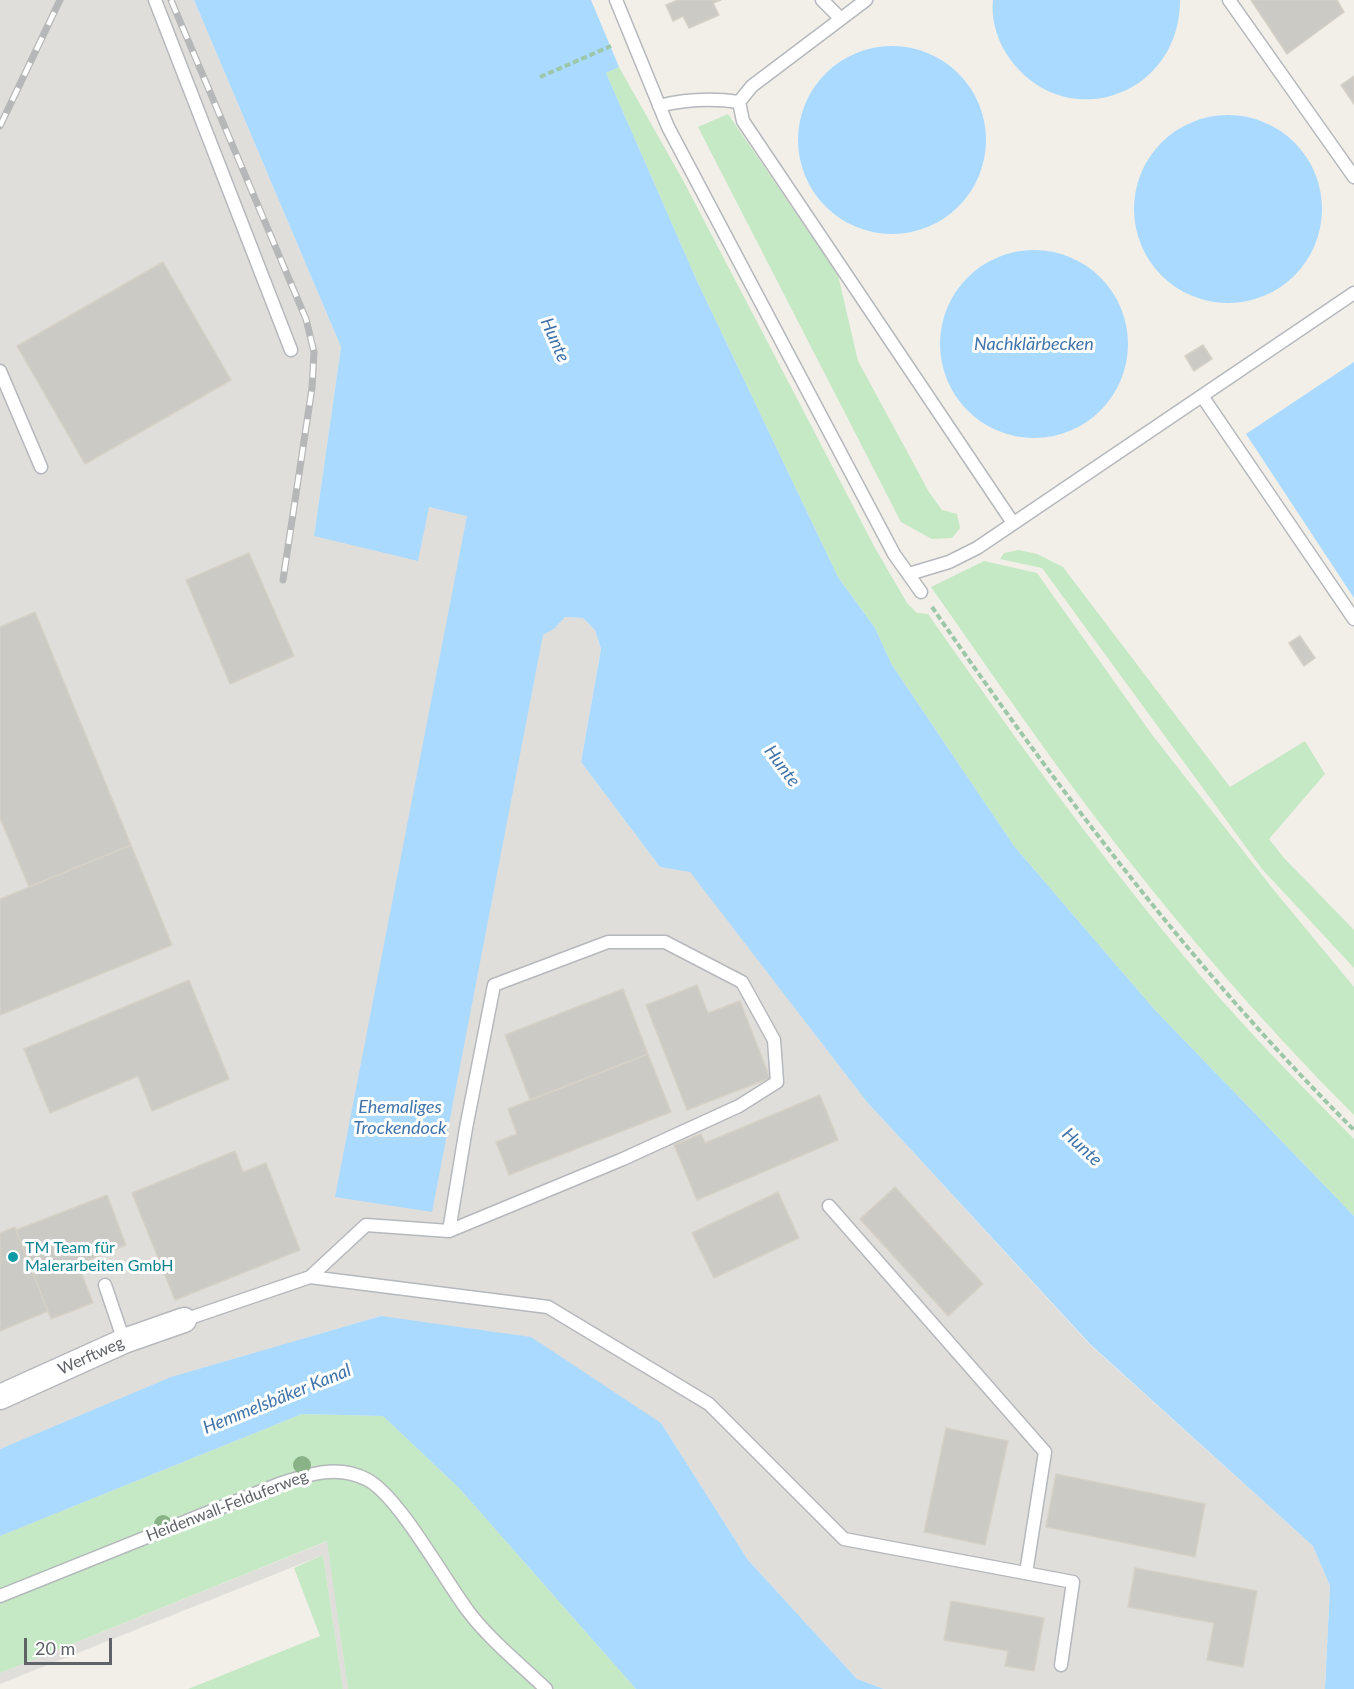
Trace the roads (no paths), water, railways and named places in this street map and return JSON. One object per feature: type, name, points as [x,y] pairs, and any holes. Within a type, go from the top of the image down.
[{"type":"street","name":"Werftweg","points":[[0,1397],[124,1341],[184,1320]]},
{"type":"lane","points":[[155,0],[291,350]]},
{"type":"lane","points":[[616,0],[659,106],[889,543],[921,592]]},
{"type":"lane","points":[[822,0],[841,19]]},
{"type":"lane","points":[[739,102],[752,86],[866,0]]},
{"type":"lane","points":[[1229,0],[1354,177]]},
{"type":"lane","points":[[659,106],[682,100],[712,98],[739,102]]},
{"type":"lane","points":[[739,102],[743,121],[1013,523]]},
{"type":"lane","points":[[909,574],[949,562],[977,548],[1354,293]]},
{"type":"lane","points":[[0,372],[41,467]]},
{"type":"lane","points":[[1202,396],[1354,620]]},
{"type":"lane","points":[[184,1320],[310,1277],[366,1225],[449,1231],[739,1106],[777,1082],[774,1040],[742,982],[665,942],[608,942],[494,986],[466,1128],[449,1231]]},
{"type":"lane","points":[[829,1206],[1045,1452],[1026,1573]]},
{"type":"lane","points":[[310,1277],[548,1307],[709,1404],[844,1539],[1073,1582],[1061,1665]]},
{"type":"lane","points":[[105,1286],[124,1341]]},
{"type":"lane","name":"Heidenwall-Felduferweg","points":[[0,1596],[279,1484],[313,1473],[341,1471],[369,1480],[394,1504],[469,1613],[546,1689]]},
{"type":"water","points":[[194,0],[591,0],[619,67],[606,73],[697,281],[838,577],[875,628],[892,665],[1014,846],[1154,1009],[1354,1216],[1354,1689],[1325,1689],[1330,1586],[1313,1546],[1091,1345],[867,1102],[690,872],[660,867],[581,762],[601,649],[595,630],[583,618],[565,617],[555,628],[543,635],[432,1212],[335,1197],[467,516],[429,507],[418,561],[314,536],[341,347]]},
{"type":"water","points":[[993,0],[1180,0],[1174,35],[1160,63],[1137,84],[1111,96],[1081,99],[1052,93],[1025,76],[1000,43],[993,19]]},
{"type":"water","points":[[883,46],[901,46],[928,53],[959,73],[979,104],[986,140],[979,176],[959,207],[928,227],[901,234],[883,234],[848,223],[832,213],[819,200],[802,167],[798,149],[798,131],[809,96],[819,80],[832,67],[865,50]]},
{"type":"water","points":[[1219,115],[1237,115],[1264,122],[1295,142],[1315,173],[1322,209],[1315,245],[1295,276],[1264,296],[1237,303],[1219,303],[1184,292],[1168,282],[1155,269],[1138,236],[1134,218],[1134,200],[1145,165],[1155,149],[1168,136],[1201,119]]},
{"type":"water","name":"Nachklärbecken","points":[[1025,250],[1043,250],[1070,257],[1101,277],[1121,308],[1128,344],[1121,380],[1101,411],[1070,431],[1043,438],[1025,438],[990,427],[974,417],[961,404],[944,371],[940,353],[940,335],[951,300],[961,284],[974,271],[1007,254]]},
{"type":"water","points":[[1354,362],[1354,598],[1246,434]]},
{"type":"water","name":"Hemmelsbäker Kanal","points":[[381,1316],[531,1337],[661,1423],[748,1560],[857,1679],[884,1689],[636,1689],[459,1488],[383,1416],[302,1414],[0,1536],[0,1449],[171,1377]]},
{"type":"railway","points":[[0,126],[60,0]]},
{"type":"railway","points":[[171,0],[306,319],[314,352],[312,388],[283,580]]},
{"type":"place","name":"TM Team für Malerarbeiten GmbH","points":[[13,1257]]},
{"type":"water label","name":"Hunte","points":[[555,340]]},
{"type":"water label","name":"Hunte","points":[[782,766]]},
{"type":"water label","name":"Ehemaliges Trockendock","points":[[400,1117]]},
{"type":"water label","name":"Hunte","points":[[1082,1147]]}]
